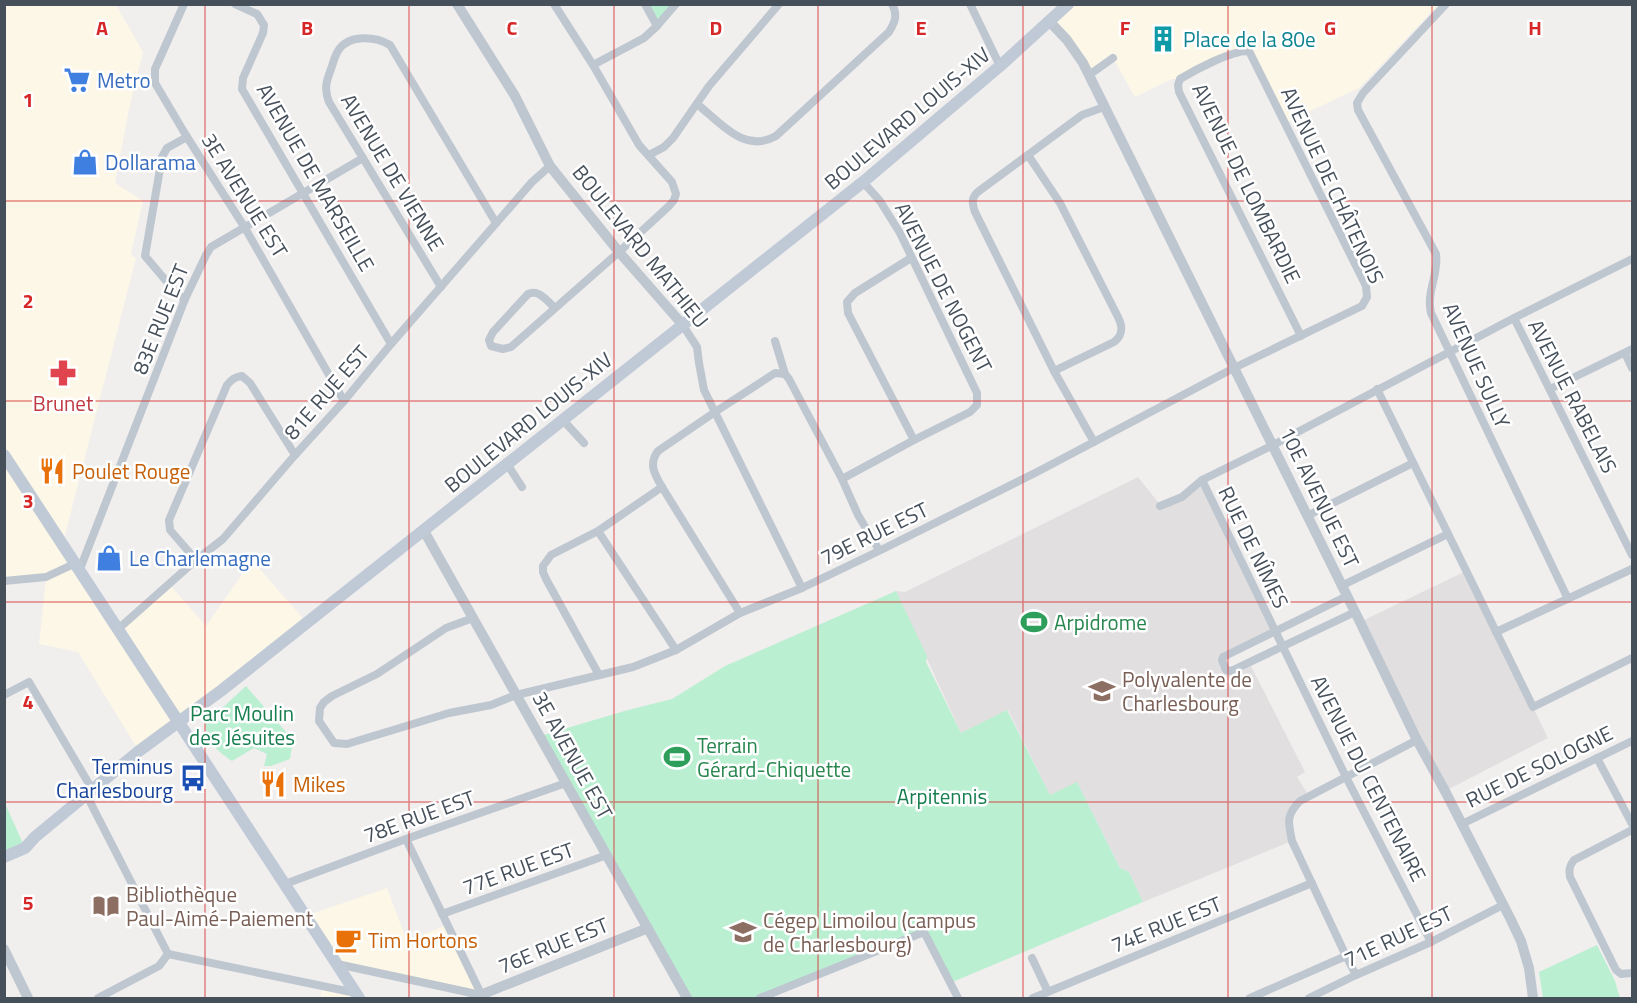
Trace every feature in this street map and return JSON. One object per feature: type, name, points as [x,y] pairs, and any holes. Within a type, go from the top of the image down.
[{"type":"main road","name":"BOULEVARD LOUIS-XIV","points":[[4,857],[25,849],[35,837],[139,751],[179,723],[424,531],[863,182],[1000,66],[1068,4]]},
{"type":"main road","points":[[4,455],[358,996]]},
{"type":"street","name":"3E AVENUE EST","points":[[184,4],[156,69],[155,83],[245,228],[344,401]]},
{"type":"street","name":"AVENUE DE MARSEILLE","points":[[235,4],[257,14],[264,25],[263,33],[243,78],[243,89],[391,344]]},
{"type":"street","name":"BOULEVARD MATHIEU","points":[[457,4],[516,96],[550,166],[619,252],[682,324],[697,347],[704,390],[802,588]]},
{"type":"street","points":[[554,4],[593,65],[639,145],[672,182],[675,194],[674,200],[619,252],[511,347],[503,349],[491,346],[489,340],[493,332],[533,291],[538,292],[555,308]]},
{"type":"street","points":[[645,4],[657,26]]},
{"type":"street","points":[[593,65],[636,42],[657,26],[676,4]]},
{"type":"street","points":[[649,155],[664,147],[673,138],[709,86],[779,4]]},
{"type":"street","points":[[698,104],[736,136],[751,142],[766,142],[776,136],[889,32],[896,13],[892,4]]},
{"type":"street","points":[[970,4],[1000,66]]},
{"type":"street","name":"AVENUE SULLY","points":[[1446,4],[1363,93],[1357,103],[1358,110],[1436,254],[1430,307],[1449,352],[1568,599]]},
{"type":"street","name":"10E AVENUE EST","points":[[1050,22],[1067,40],[1083,63],[1417,740],[1521,941],[1529,968],[1533,999]]},
{"type":"street","name":"AVENUE DE VIENNE","points":[[441,287],[329,102],[325,90],[326,83],[338,51],[343,45],[360,38],[372,38],[390,45],[496,223]]},
{"type":"street","name":"AVENUE DE LOMBARDIE","points":[[1246,51],[1241,50],[1180,79],[1179,92],[1301,336]]},
{"type":"street","name":"AVENUE DE CHÂTENOIS","points":[[1234,368],[1362,306],[1366,302],[1367,292],[1249,51],[1246,51]]},
{"type":"street","points":[[1089,75],[1113,58]]},
{"type":"street","points":[[1094,442],[1054,370],[972,204],[975,194],[1082,115],[1104,107]]},
{"type":"street","points":[[185,299],[178,295],[145,256],[162,157],[167,148],[187,137]]},
{"type":"street","points":[[1028,155],[1060,204],[1122,327],[1119,337],[1114,342],[1054,370]]},
{"type":"street","name":"83E RUE EST","points":[[78,566],[185,299],[211,247],[363,158]]},
{"type":"street","name":"81E RUE EST","points":[[117,630],[223,539],[496,223],[532,182],[550,166]]},
{"type":"street","name":"AVENUE DE NOGENT","points":[[842,479],[969,412],[977,405],[978,399],[900,233],[885,209],[863,182]]},
{"type":"street","points":[[911,258],[855,293],[847,302],[847,306],[848,313],[914,440]]},
{"type":"street","name":"RUE DE NÎMES","points":[[1160,506],[1182,497],[1202,480],[1632,259]]},
{"type":"street","name":"AVENUE RABELAIS","points":[[1514,318],[1632,555]]},
{"type":"street","points":[[775,341],[785,374],[842,479],[858,515],[879,550]]},
{"type":"street","points":[[1550,389],[1629,351],[1632,368]]},
{"type":"street","name":"79E RUE EST","points":[[473,618],[446,628],[377,674],[324,702],[320,708],[319,721],[334,744],[347,744],[449,713],[491,705],[516,695],[633,667],[676,650],[740,613],[802,588],[879,550],[1094,442],[1234,368]]},
{"type":"street","points":[[740,613],[662,487],[652,461],[658,451],[770,375],[785,374]]},
{"type":"street","points":[[196,560],[170,530],[169,520],[231,380],[236,376],[242,376],[250,383],[295,454]]},
{"type":"street","points":[[1377,389],[1533,706],[1632,658]]},
{"type":"street","points":[[562,419],[584,443]]},
{"type":"street","points":[[1307,516],[1413,463]]},
{"type":"street","points":[[507,464],[522,487]]},
{"type":"street","name":"RUE DE NÎMES","points":[[1202,480],[1275,631]]},
{"type":"street","points":[[600,675],[543,572],[543,566],[551,555],[598,531],[662,487]]},
{"type":"street","name":"3E AVENUE EST","points":[[424,531],[687,999]]},
{"type":"street","points":[[598,531],[676,650]]},
{"type":"street","points":[[1355,612],[1231,671],[1226,670],[1223,665],[1223,657],[1275,631],[1448,534]]},
{"type":"street","points":[[4,581],[46,578],[78,566]]},
{"type":"street","points":[[1496,632],[1632,569]]},
{"type":"street","name":"AVENUE DU CENTENAIRE","points":[[1275,631],[1346,777],[1431,942]]},
{"type":"street","points":[[4,695],[29,682],[89,791],[168,954]]},
{"type":"street","points":[[1356,975],[1292,840],[1288,824],[1291,810],[1300,801],[1417,740]]},
{"type":"street","name":"RUE DE SOLOGNE","points":[[1462,824],[1632,741]]},
{"type":"street","points":[[1597,758],[1632,824]]},
{"type":"street","name":"78E RUE EST","points":[[285,884],[566,783]]},
{"type":"street","points":[[1632,830],[1580,856],[1570,865],[1569,870],[1570,877],[1616,970],[1621,974],[1632,973]]},
{"type":"street","points":[[406,840],[479,997]]},
{"type":"street","name":"77E RUE EST","points":[[442,914],[607,855]]},
{"type":"street","name":"74E RUE EST","points":[[1033,999],[1312,884]]},
{"type":"street","name":"71E RUE EST","points":[[1309,999],[1356,975],[1431,942],[1503,905]]},
{"type":"street","name":"76E RUE EST","points":[[479,997],[648,928]]},
{"type":"street","points":[[760,999],[924,932],[958,999]]},
{"type":"street","points":[[4,949],[28,999]]},
{"type":"street","points":[[168,954],[358,996]]},
{"type":"street","points":[[98,999],[159,966],[168,954]]},
{"type":"street","name":"71E RUE EST","points":[[1250,999],[1346,956]]},
{"type":"street","points":[[1032,958],[1048,992]]},
{"type":"street","points":[[337,964],[479,997]]},
{"type":"shaded area","points":[[1068,4],[1438,5],[1359,88],[1285,123],[1248,51],[1180,79],[1172,79],[1135,97],[1113,58],[1089,75],[1050,22]]},
{"type":"shaded area","points":[[5,5],[116,5],[143,52],[115,183],[143,201],[131,253],[136,258],[63,543],[117,629],[169,584],[206,626],[252,560],[307,623],[139,751],[78,652],[39,644],[46,578],[5,581]]},
{"type":"shaded area","name":"Polyvalente de Charlesbourg","points":[[1138,477],[1161,506],[1202,480],[1275,631],[1224,657],[1226,670],[1249,662],[1305,772],[1297,777],[1309,796],[1291,810],[1292,841],[1143,902],[1129,872],[1120,868],[1077,783],[1050,795],[1008,710],[961,733],[896,591],[905,592]]},
{"type":"shaded area","points":[[1466,571],[1548,738],[1445,791],[1360,622]]},
{"type":"shaded area","points":[[387,888],[407,941],[447,925],[482,995],[337,964],[305,916]]},
{"type":"shaded area","points":[[322,986],[359,998],[320,998]]},
{"type":"green space","points":[[645,5],[676,5],[657,26]]},
{"type":"green space","name":"Arpitennis","points":[[896,591],[927,656],[926,662],[961,733],[1007,710],[1050,795],[1077,782],[1120,868],[1129,872],[1143,902],[950,983],[923,932],[760,998],[687,998],[540,736],[672,699],[725,666]]},
{"type":"green space","name":"Parc Moulin des Jésuites","points":[[246,686],[293,740],[290,759],[271,766],[264,766],[267,754],[254,748],[232,761],[211,741],[205,724]]},
{"type":"green space","points":[[4,801],[25,848],[5,857]]},
{"type":"green space","points":[[1597,945],[1615,981],[1620,998],[1543,998],[1539,972]]},
{"type":"place","name":"Place de la 80e","points":[[1163,39]]},
{"type":"place","name":"Metro","points":[[77,80]]},
{"type":"place","name":"Dollarama","points":[[85,162]]},
{"type":"place","name":"Brunet","points":[[63,373]]},
{"type":"place","name":"Poulet Rouge","points":[[52,471]]},
{"type":"place","name":"Le Charlemagne","points":[[109,558]]},
{"type":"place","name":"Arpidrome","points":[[1034,622]]},
{"type":"place","name":"Polyvalente de Charlesbourg","points":[[1102,691]]},
{"type":"place","name":"Terrain Gérard-Chiquette","points":[[677,757]]},
{"type":"place","name":"Terminus Charlesbourg","points":[[193,778]]},
{"type":"place","name":"Mikes","points":[[273,784]]},
{"type":"place","name":"Bibliothèque Paul-Aimé-Paiement","points":[[106,906]]},
{"type":"place","name":"Cégep Limoilou (campus de Charlesbourg)","points":[[743,932]]},
{"type":"place","name":"Tim Hortons","points":[[348,940]]}]
